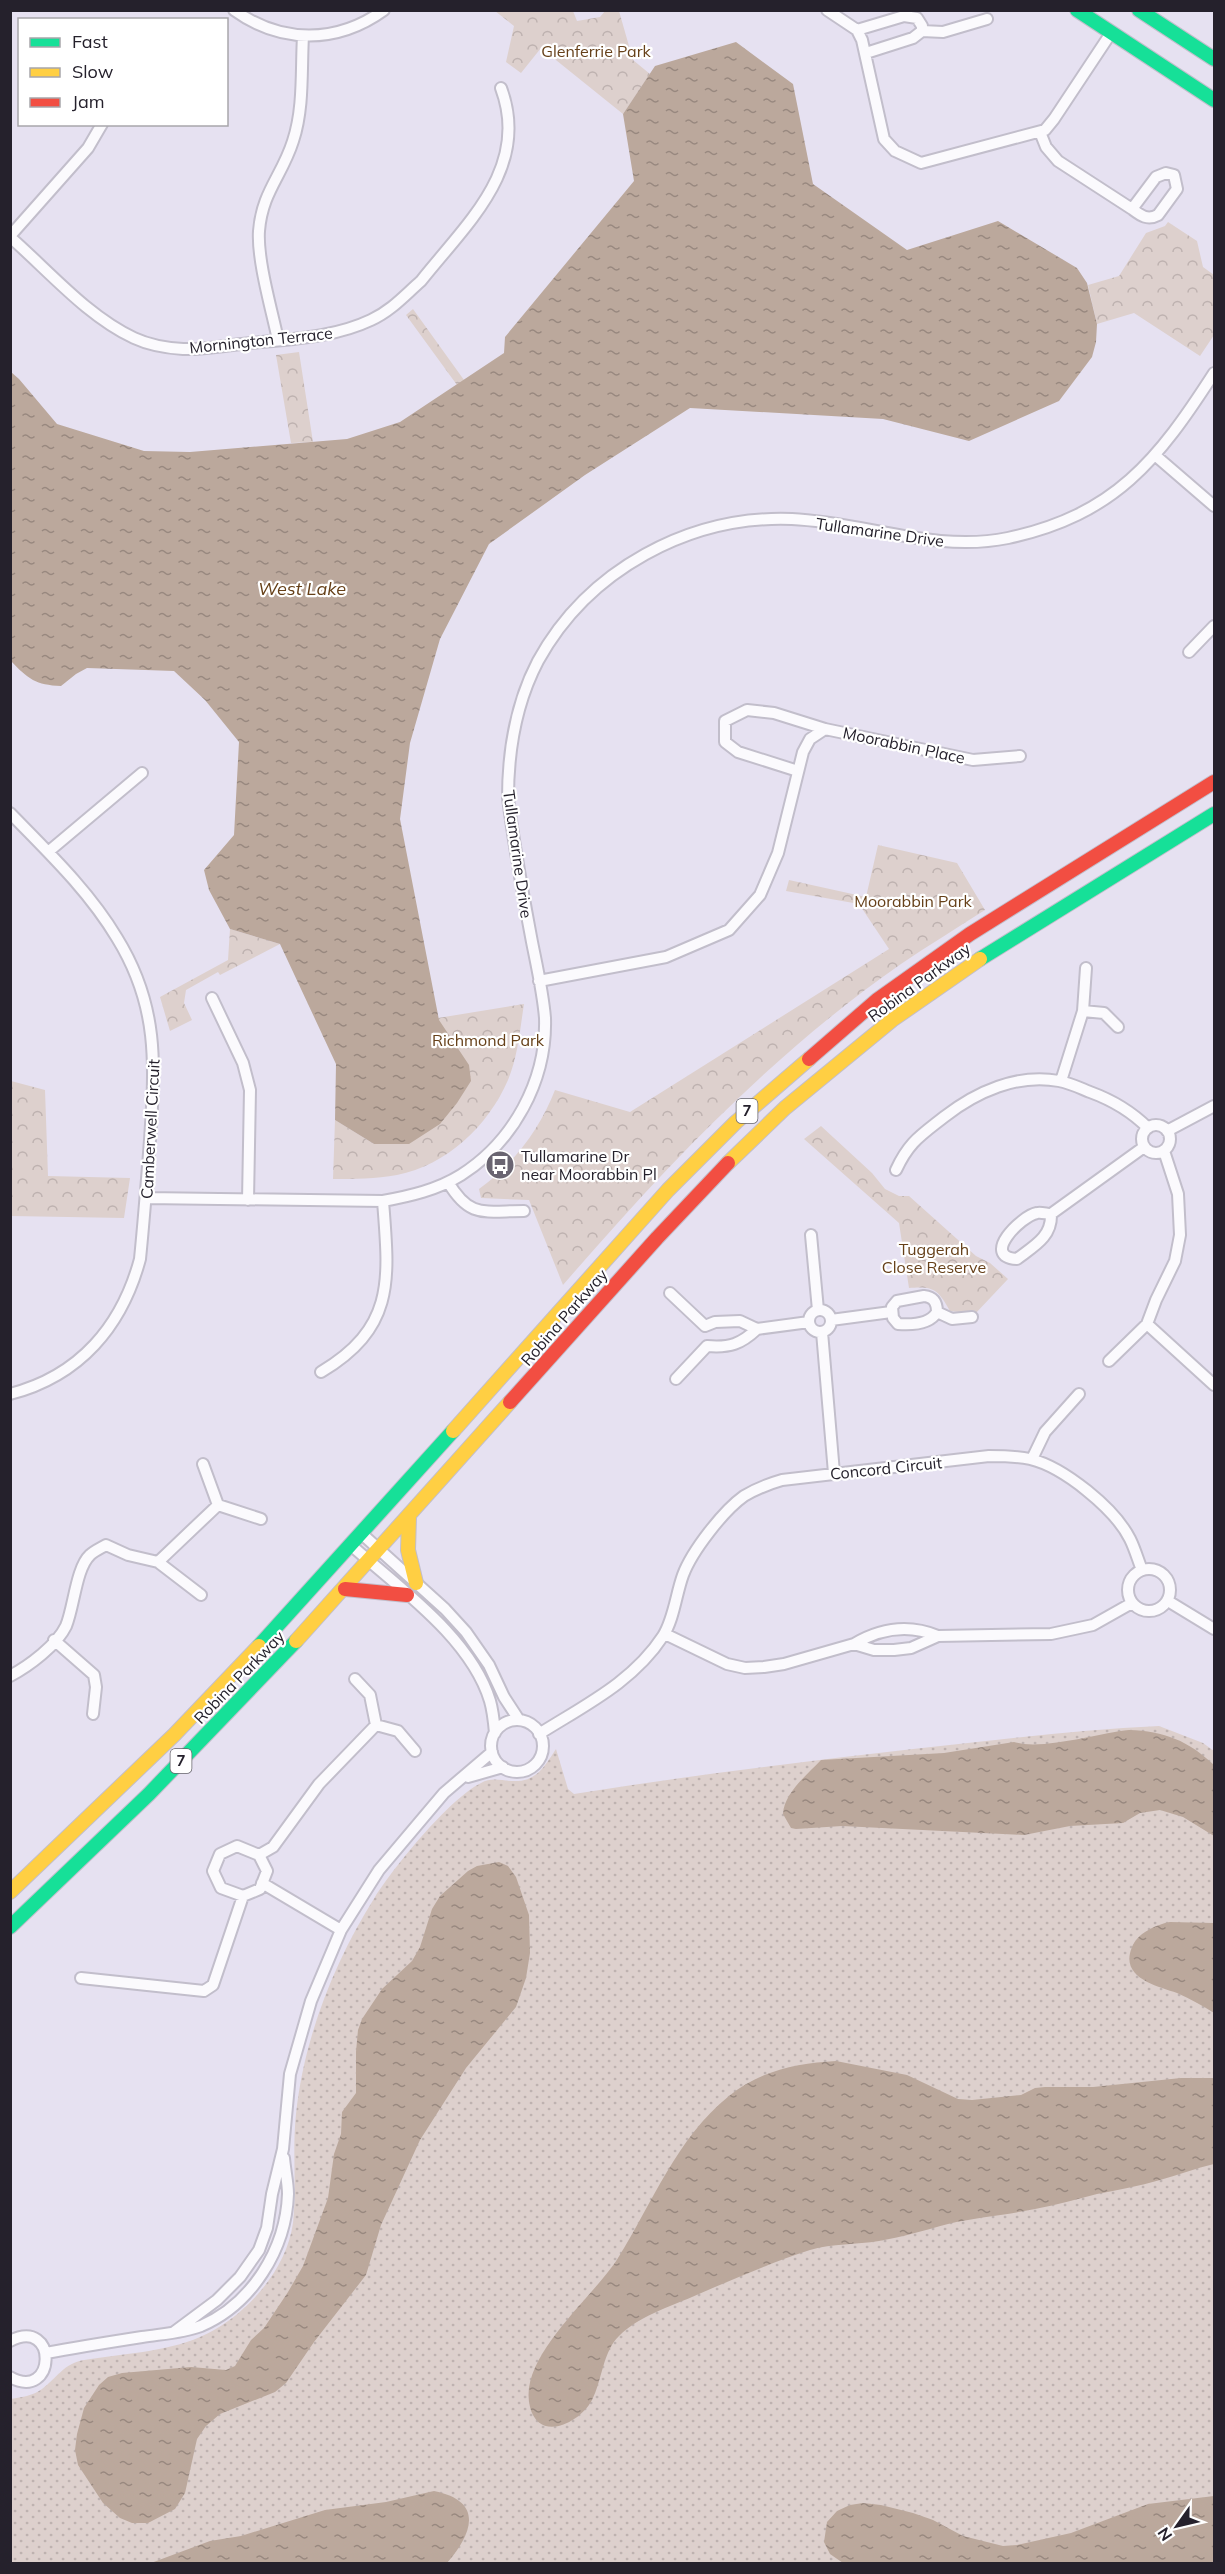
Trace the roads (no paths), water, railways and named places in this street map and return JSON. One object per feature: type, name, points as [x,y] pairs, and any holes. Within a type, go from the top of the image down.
[{"type":"main road","points":[[1077,10],[1215,100]]},
{"type":"main road","points":[[1140,10],[1215,59]]},
{"type":"main road","name":"Robina Parkway","points":[[10,1892],[174,1735],[352,1546],[668,1190],[772,1089],[877,1000],[970,933],[1215,782]]},
{"type":"main road","name":"Robina Parkway","points":[[10,1928],[149,1794],[345,1589],[665,1229],[785,1108],[892,1020],[983,957],[1215,814]]},
{"type":"main road","points":[[409,1517],[408,1550],[416,1583]]},
{"type":"main road","points":[[345,1589],[363,1589],[392,1597],[407,1595]]},
{"type":"street","points":[[234,10],[266,29],[303,36],[327,36],[360,24],[384,10]]},
{"type":"street","points":[[827,10],[857,30],[866,53],[884,139],[895,151],[914,162],[930,163],[1040,132],[1052,123],[1111,33]]},
{"type":"street","points":[[857,30],[908,15],[917,18],[922,31]]},
{"type":"street","points":[[866,53],[913,38],[922,31],[943,32],[987,19]]},
{"type":"street","points":[[278,340],[259,232],[266,195],[295,134],[300,101],[303,36]]},
{"type":"street","name":"Mornington Terrace","points":[[10,237],[98,315],[136,339],[162,347],[186,349],[334,333],[371,321],[395,305],[421,281],[482,205],[500,176],[509,148],[508,112],[501,88]]},
{"type":"street","points":[[10,237],[88,148],[101,126]]},
{"type":"street","points":[[1040,132],[1046,147],[1058,161],[1143,217],[1153,218],[1158,215],[1177,189],[1174,175],[1161,173],[1156,177],[1132,209]]},
{"type":"street","name":"Tullamarine Drive","points":[[146,1198],[383,1201],[416,1195],[448,1182],[478,1163],[495,1147],[522,1111],[540,1066],[544,1040],[544,1018],[512,835],[508,772],[512,738],[525,693],[538,662],[556,634],[592,592],[643,554],[693,532],[736,522],[793,519],[949,542],[1006,538],[1062,521],[1103,501],[1156,456],[1182,423],[1215,373]]},
{"type":"street","points":[[1156,456],[1215,506]]},
{"type":"street","points":[[1189,652],[1215,626]]},
{"type":"street","name":"Moorabbin Place","points":[[798,771],[738,752],[725,742],[725,721],[747,710],[774,713],[825,729],[973,760],[1020,756]]},
{"type":"street","name":"Moorabbin Place","points":[[539,981],[666,957],[729,930],[760,895],[778,853],[803,752],[810,740],[825,729]]},
{"type":"street","points":[[48,852],[142,773]]},
{"type":"street","name":"Camberwell Circuit","points":[[10,813],[48,852],[106,920],[128,957],[145,998],[154,1048],[154,1087],[146,1198],[140,1259],[134,1282],[115,1320],[102,1337],[75,1362],[46,1381],[10,1394]]},
{"type":"street","points":[[1061,1081],[1083,1011],[1086,968]]},
{"type":"street","points":[[212,998],[243,1063],[250,1090],[248,1200]]},
{"type":"street","points":[[1083,1011],[1104,1013],[1118,1028]]},
{"type":"street","points":[[896,1170],[906,1149],[915,1140],[977,1094],[1018,1082],[1042,1079],[1061,1081],[1112,1100],[1135,1115],[1148,1128]]},
{"type":"street","points":[[1167,1131],[1215,1106]]},
{"type":"street","points":[[1158,1125],[1167,1131],[1170,1141],[1164,1151],[1153,1153],[1144,1147],[1142,1137],[1148,1128],[1158,1125]]},
{"type":"street","points":[[1048,1214],[1050,1230],[1040,1241],[1017,1259],[1011,1259],[1006,1255],[1003,1250],[1005,1237],[1036,1213],[1048,1214],[1144,1147]]},
{"type":"street","points":[[1109,1361],[1147,1324],[1175,1261],[1180,1235],[1178,1194],[1164,1151]]},
{"type":"street","points":[[448,1182],[459,1201],[472,1209],[524,1211]]},
{"type":"street","points":[[321,1372],[358,1344],[370,1330],[380,1312],[386,1274],[383,1201]]},
{"type":"street","points":[[811,1235],[818,1310]]},
{"type":"street","points":[[670,1293],[705,1326]]},
{"type":"street","points":[[924,1296],[934,1299],[937,1305],[937,1312],[930,1320],[907,1324],[898,1323],[891,1312],[897,1301],[924,1296]]},
{"type":"street","points":[[818,1310],[827,1312],[831,1320],[829,1328],[822,1332],[814,1330],[809,1322],[811,1314],[818,1310]]},
{"type":"street","points":[[831,1320],[891,1312]]},
{"type":"street","points":[[937,1312],[952,1319],[972,1317]]},
{"type":"street","points":[[705,1326],[715,1322],[741,1321],[758,1329],[809,1322]]},
{"type":"street","points":[[1147,1324],[1215,1385]]},
{"type":"street","points":[[705,1326],[703,1333],[707,1346]]},
{"type":"street","points":[[707,1346],[719,1347],[743,1342],[758,1329]]},
{"type":"street","points":[[822,1332],[834,1473]]},
{"type":"street","points":[[676,1379],[707,1346]]},
{"type":"street","points":[[1032,1459],[1044,1432],[1079,1394]]},
{"type":"street","name":"Concord Circuit","points":[[539,1734],[633,1674],[665,1634],[684,1573],[708,1534],[742,1497],[782,1480],[989,1456],[1032,1459],[1070,1479],[1116,1518],[1129,1538],[1142,1570]]},
{"type":"street","points":[[203,1464],[218,1505]]},
{"type":"street","points":[[218,1505],[261,1519]]},
{"type":"street","points":[[158,1562],[218,1505]]},
{"type":"street","points":[[362,1534],[457,1622],[478,1648],[519,1720]]},
{"type":"street","points":[[10,1676],[38,1658],[65,1628],[81,1571],[89,1555],[106,1545],[158,1562],[201,1595]]},
{"type":"street","points":[[352,1546],[444,1630],[466,1655],[484,1684],[495,1733]]},
{"type":"street","points":[[1151,1568],[1166,1576],[1170,1584],[1168,1601],[1163,1607],[1150,1612],[1137,1608],[1132,1603],[1128,1588],[1130,1580],[1142,1570],[1151,1568]]},
{"type":"street","points":[[1168,1601],[1215,1629]]},
{"type":"street","points":[[854,1644],[874,1650],[894,1650],[911,1648],[938,1636],[1051,1634],[1093,1625],[1132,1603]]},
{"type":"street","points":[[665,1634],[708,1657],[745,1668],[784,1664],[854,1644],[870,1634],[889,1629],[925,1630],[938,1636]]},
{"type":"street","points":[[54,1640],[94,1675],[96,1687],[93,1714]]},
{"type":"street","points":[[355,1679],[370,1695],[376,1725]]},
{"type":"street","points":[[519,1720],[530,1724],[539,1734],[543,1747],[534,1765],[516,1772],[503,1767],[492,1752],[491,1742],[495,1733],[504,1723],[519,1720]]},
{"type":"street","points":[[376,1725],[398,1731],[415,1751]]},
{"type":"street","points":[[259,1855],[273,1847],[320,1784],[376,1725]]},
{"type":"street","points":[[174,2332],[217,2300],[240,2277],[259,2250],[267,2228],[272,2194],[283,2149],[290,2074],[311,2001],[341,1930],[379,1870],[444,1792],[492,1752]]},
{"type":"street","points":[[462,1779],[503,1767]]},
{"type":"street","points":[[237,1846],[259,1855],[267,1871],[260,1889],[243,1896],[221,1888],[213,1871],[220,1854],[237,1846]]},
{"type":"street","points":[[262,1883],[341,1930]]},
{"type":"street","points":[[81,1978],[204,1991],[213,1985],[243,1896]]},
{"type":"street","points":[[46,2352],[174,2332],[200,2326],[226,2312],[252,2288],[272,2258],[281,2232],[288,2194],[283,2149]]},
{"type":"street","points":[[10,2340],[18,2337],[32,2337],[46,2352],[46,2366],[38,2378],[25,2382],[11,2378]]},
{"type":"water","name":"West Lake","points":[[736,42],[793,84],[813,184],[907,250],[998,221],[1077,268],[1087,283],[1097,324],[1092,357],[1059,401],[969,441],[883,419],[690,408],[585,475],[489,544],[440,639],[410,743],[400,819],[439,1020],[469,1065],[471,1081],[440,1124],[409,1144],[374,1144],[335,1120],[336,1064],[280,944],[230,929],[209,890],[204,870],[234,835],[239,742],[205,700],[174,671],[87,668],[61,686],[33,680],[11,661],[11,372],[57,424],[144,451],[190,452],[347,439],[400,422],[504,353],[505,337],[634,181],[623,114],[655,66]]},
{"type":"water","points":[[1129,1730],[1165,1735],[1175,1739],[1195,1750],[1214,1765],[1214,1836],[1183,1817],[1160,1810],[1140,1813],[1123,1823],[1070,1826],[1024,1835],[842,1826],[796,1829],[791,1828],[783,1814],[787,1799],[821,1760],[944,1753],[1014,1742],[1054,1743]]},
{"type":"water","points":[[499,1862],[508,1866],[516,1877],[529,1915],[530,1953],[526,1978],[516,2007],[466,2068],[420,2140],[381,2225],[366,2275],[314,2342],[286,2383],[275,2392],[220,2414],[206,2426],[197,2439],[185,2493],[175,2509],[148,2523],[132,2523],[120,2518],[103,2503],[78,2465],[75,2450],[84,2408],[99,2385],[108,2377],[122,2373],[191,2367],[226,2370],[235,2366],[251,2340],[264,2328],[303,2266],[328,2198],[334,2154],[341,2134],[342,2112],[356,2093],[356,2052],[358,2030],[362,2019],[382,1989],[412,1961],[420,1947],[432,1909],[440,1896],[468,1871],[477,1866]]},
{"type":"water","points":[[1170,1922],[1214,1923],[1214,2013],[1182,1995],[1142,1979],[1131,1966],[1129,1958],[1138,1938],[1159,1925]]},
{"type":"water","points":[[836,2061],[907,2075],[958,2099],[972,2100],[1021,2095],[1035,2088],[1045,2087],[1093,2087],[1181,2078],[1214,2078],[1214,2164],[1152,2182],[1043,2207],[959,2222],[879,2241],[819,2248],[765,2266],[635,2323],[619,2336],[609,2350],[592,2400],[579,2416],[560,2426],[550,2427],[542,2424],[535,2418],[530,2407],[529,2388],[535,2368],[560,2328],[618,2258],[667,2172],[694,2132],[729,2096],[753,2080],[793,2066]]},
{"type":"water","points":[[434,2491],[461,2502],[467,2510],[469,2520],[463,2540],[447,2563],[151,2563],[210,2541],[241,2536],[325,2510],[386,2502]]},
{"type":"water","points":[[1214,2496],[1214,2563],[843,2563],[830,2554],[824,2542],[827,2522],[837,2511],[850,2505],[863,2503],[913,2513],[933,2520],[963,2536],[1003,2546],[1071,2533],[1148,2504]]},
{"type":"place","name":"Tullamarine Dr near Moorabbin Pl","points":[[500,1165]]},
{"type":"park label","name":"Glenferrie Park","points":[[596,51]]},
{"type":"park label","name":"Moorabbin Park","points":[[913,901]]},
{"type":"park label","name":"Richmond Park","points":[[488,1040]]},
{"type":"park label","name":"Tuggerah Close Reserve","points":[[934,1258]]}]
